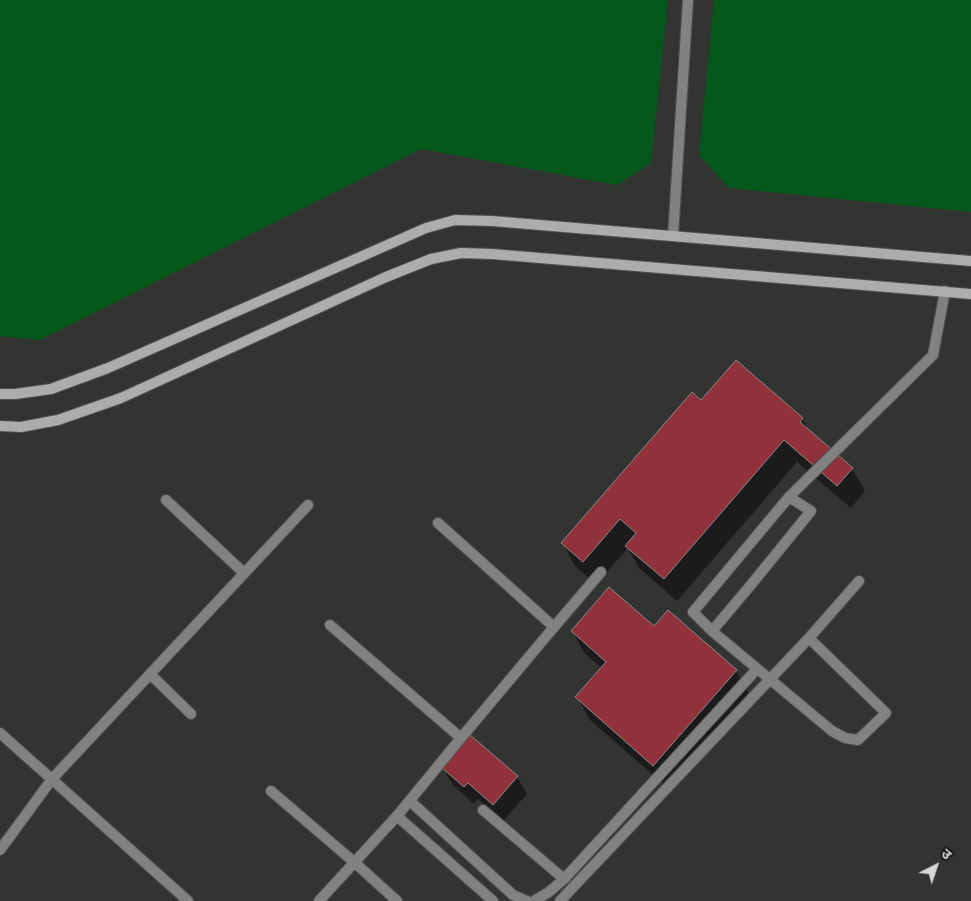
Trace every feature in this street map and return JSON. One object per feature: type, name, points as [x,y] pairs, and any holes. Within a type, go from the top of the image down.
[{"type":"main road","points":[[0,394],[51,389],[108,368],[426,228],[455,220],[492,221],[971,261]]},
{"type":"main road","points":[[0,426],[21,427],[58,420],[121,398],[386,277],[431,259],[461,253],[971,294]]},
{"type":"street","points":[[673,236],[688,0]]},
{"type":"street","points":[[809,638],[886,713],[858,740],[845,738],[832,731],[712,631],[693,612],[789,498],[933,355],[945,291]]},
{"type":"street","points":[[712,631],[811,511],[789,498]]},
{"type":"street","points":[[166,500],[244,572]]},
{"type":"street","points":[[0,850],[52,780],[308,505]]},
{"type":"street","points":[[438,523],[554,626]]},
{"type":"street","points":[[319,901],[410,801],[554,626],[601,572]]},
{"type":"street","points":[[560,901],[771,680],[859,581]]},
{"type":"street","points":[[330,625],[461,738]]},
{"type":"street","points":[[534,901],[549,892],[564,879],[757,669]]},
{"type":"street","points":[[150,674],[192,714]]},
{"type":"street","points":[[0,733],[188,901]]},
{"type":"street","points":[[271,791],[397,901]]},
{"type":"street","points":[[410,801],[513,895],[527,901]]},
{"type":"street","points":[[483,810],[564,879]]},
{"type":"street","points":[[397,816],[493,901]]},
{"type":"green space","points":[[0,0],[668,0],[651,163],[617,185],[421,149],[40,340],[0,336]]},
{"type":"green space","points":[[714,0],[971,0],[971,212],[729,188],[699,155]]},
{"type":"building","points":[[736,360],[803,418],[800,422],[853,468],[837,486],[784,440],[664,579],[625,546],[636,533],[620,519],[583,562],[561,543],[692,392],[701,400]]},
{"type":"building","points":[[609,587],[654,626],[668,610],[737,670],[653,766],[575,697],[606,662],[571,631]]},
{"type":"building","points":[[470,735],[518,776],[493,805],[468,783],[464,787],[442,768]]}]
